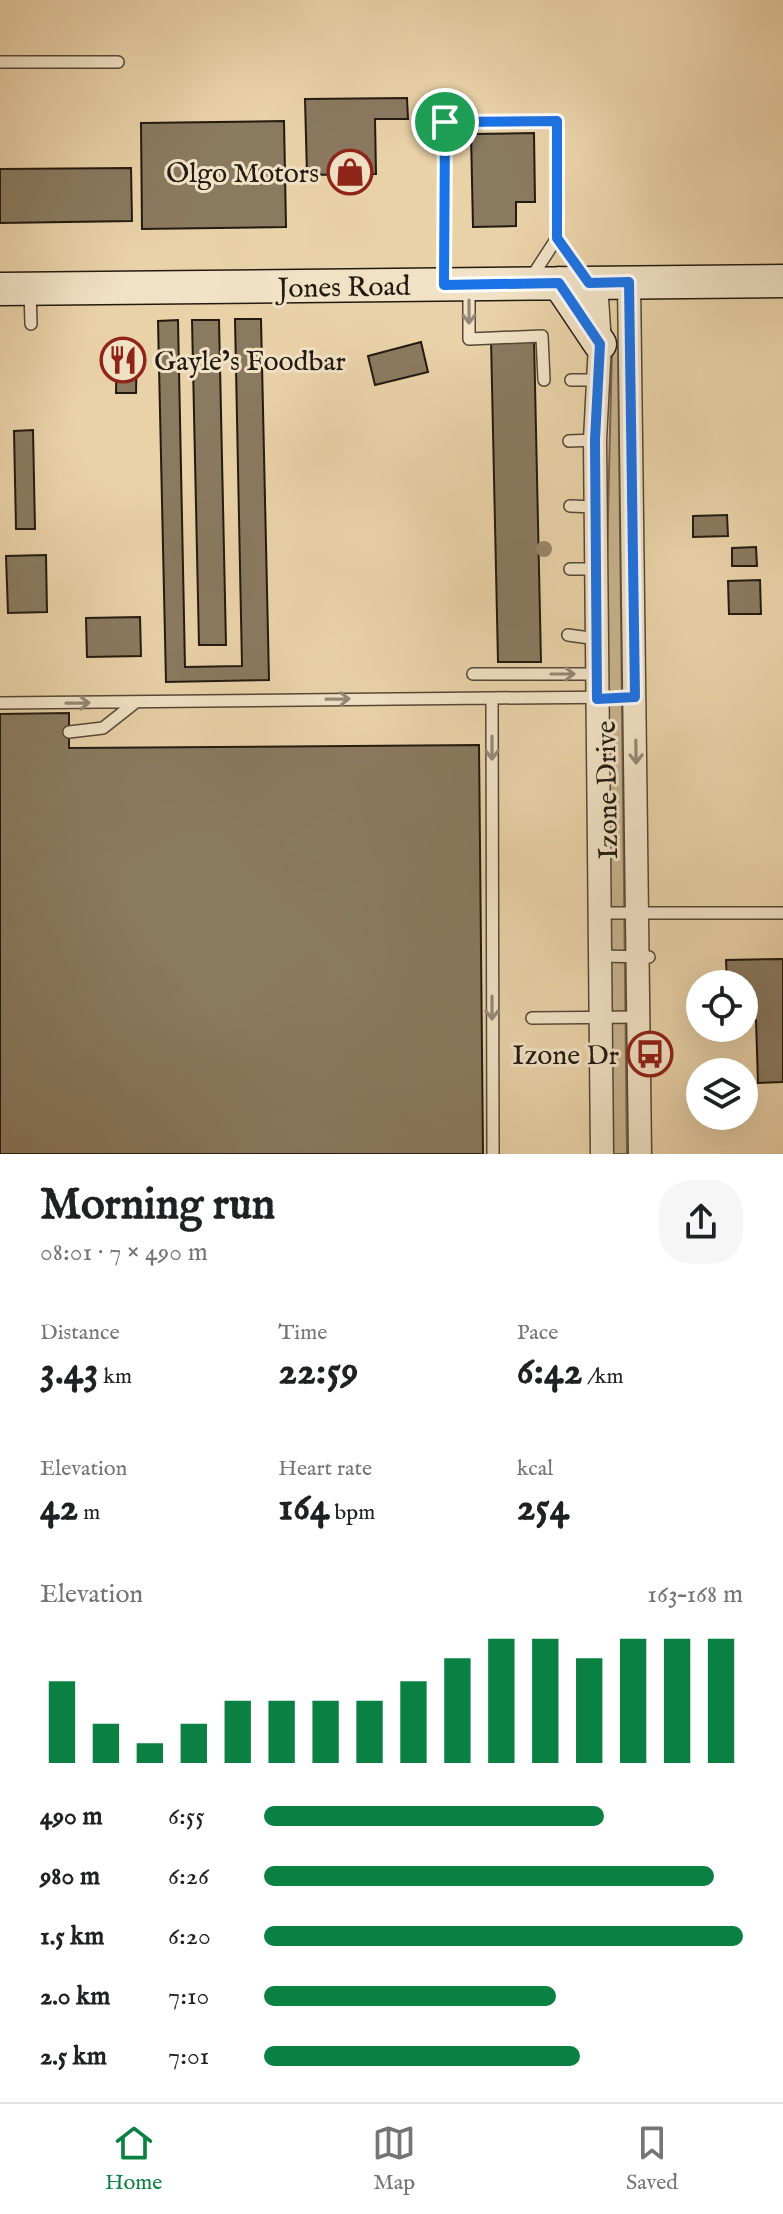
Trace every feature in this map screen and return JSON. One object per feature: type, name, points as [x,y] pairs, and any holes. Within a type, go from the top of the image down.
[{"type":"main road","name":"Jones Road","points":[[15,289],[783,281]]},
{"type":"main road","points":[[568,283],[600,344]]},
{"type":"street","name":"Izone Drive","points":[[629,282],[637,913],[643,957],[638,1017],[644,1099],[640,1154]]},
{"type":"street","name":"Izone Drive","points":[[600,344],[595,440],[602,1154]]},
{"type":"lane","points":[[0,62],[118,62]]},
{"type":"lane","points":[[544,380],[542,336],[469,339],[457,284],[445,122],[557,121],[557,238],[568,283]]},
{"type":"lane","points":[[557,238],[568,283]]},
{"type":"lane","points":[[15,289],[31,324]]},
{"type":"lane","points":[[571,380],[599,380]]},
{"type":"lane","points":[[569,441],[595,440]]},
{"type":"lane","points":[[570,506],[596,507]]},
{"type":"lane","points":[[570,569],[596,569]]},
{"type":"lane","points":[[568,635],[597,639]]},
{"type":"lane","points":[[473,674],[597,674]]},
{"type":"lane","points":[[0,703],[635,697]]},
{"type":"lane","points":[[492,698],[493,1154]]},
{"type":"lane","points":[[69,732],[103,728],[136,702]]},
{"type":"lane","points":[[599,913],[783,913]]},
{"type":"lane","points":[[600,956],[643,957]]},
{"type":"lane","points":[[532,1018],[638,1017]]},
{"type":"shaded area","points":[[612,348],[618,348],[627,1154],[610,1154],[605,640]]},
{"type":"building","points":[[407,98],[408,119],[375,119],[376,174],[307,175],[305,99]]},
{"type":"building","points":[[284,121],[286,227],[142,229],[141,123]]},
{"type":"building","points":[[534,133],[535,202],[516,202],[516,226],[473,227],[471,134]]},
{"type":"building","points":[[131,168],[132,221],[0,223],[0,169]]},
{"type":"building","points":[[235,319],[261,319],[269,680],[166,682],[158,321],[178,320],[185,667],[242,666]]},
{"type":"building","points":[[192,320],[219,320],[226,645],[199,645]]},
{"type":"building","points":[[534,338],[541,662],[498,662],[491,339]]},
{"type":"building","points":[[421,342],[428,372],[375,385],[368,356]]},
{"type":"building","points":[[117,347],[137,347],[136,393],[116,393]]},
{"type":"building","points":[[33,430],[35,529],[16,529],[14,431]]},
{"type":"building","points":[[727,515],[728,536],[693,537],[693,516]]},
{"type":"building","points":[[756,547],[757,566],[732,566],[732,548]]},
{"type":"building","points":[[46,555],[47,612],[8,613],[6,556]]},
{"type":"building","points":[[760,580],[761,614],[729,614],[728,581]]},
{"type":"building","points":[[140,617],[141,656],[87,657],[86,618]]},
{"type":"building","points":[[69,713],[69,748],[479,745],[483,1154],[0,1154],[0,714]]},
{"type":"building","points":[[783,959],[783,1082],[758,1083],[758,970],[726,970],[726,960]]},
{"type":"place","name":"Olgo Motors","points":[[350,172]]},
{"type":"place","name":"Gayle’s Foodbar","points":[[123,360]]},
{"type":"place","name":"Izone Dr","points":[[650,1054]]},
{"type":"route","points":[[557,121],[557,238],[589,283],[629,282],[635,697],[597,699],[595,440],[600,344],[591,326],[559,283],[444,285],[445,122],[557,121]]}]
